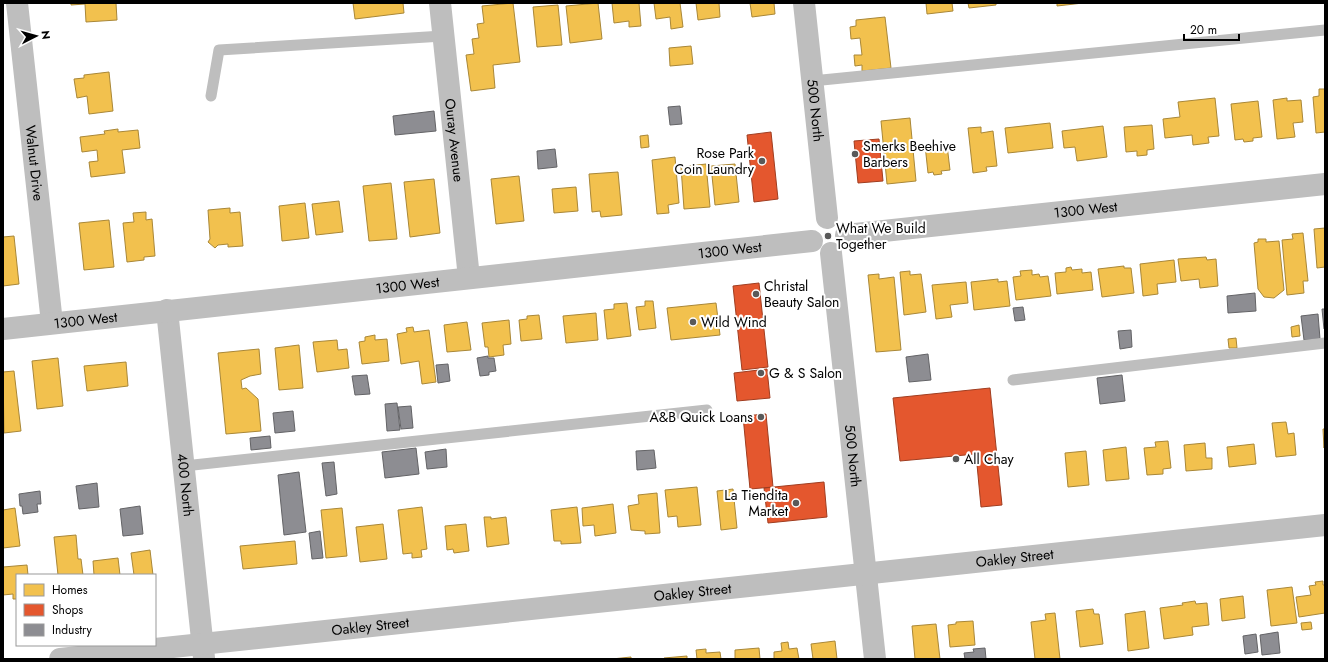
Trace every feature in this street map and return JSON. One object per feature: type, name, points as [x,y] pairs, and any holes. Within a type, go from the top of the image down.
[{"type":"street","name":"Walnut Drive","points":[[17,3],[52,323]]},
{"type":"street","name":"Ouray Avenue","points":[[440,3],[469,278]]},
{"type":"street","name":"500 North","points":[[804,3],[826,218]]},
{"type":"street","name":"1300 West","points":[[846,235],[1325,184]]},
{"type":"street","points":[[826,218],[840,222],[844,227],[846,235],[844,244],[840,248],[830,253],[819,251],[812,241],[811,231],[814,226],[826,218]]},
{"type":"street","name":"1300 West","points":[[3,328],[812,241]]},
{"type":"street","name":"500 North","points":[[830,253],[874,659]]},
{"type":"street","name":"400 North","points":[[167,310],[204,652]]},
{"type":"street","name":"Oakley Street","points":[[60,659],[204,652],[865,574],[1325,525]]},
{"type":"lane","points":[[812,81],[1325,30]]},
{"type":"lane","points":[[211,96],[219,50],[444,36]]},
{"type":"lane","points":[[1013,380],[1325,343]]},
{"type":"lane","points":[[184,466],[707,410]]},
{"type":"building: Homes","points":[[71,3],[116,3],[117,20],[86,22],[85,4],[71,5]]},
{"type":"building: Homes","points":[[353,3],[403,3],[404,13],[355,19]]},
{"type":"building: Homes","points":[[513,3],[520,62],[493,65],[495,88],[471,91],[466,55],[474,54],[472,39],[479,38],[477,24],[484,23],[482,6]]},
{"type":"building: Homes","points":[[598,3],[602,39],[570,43],[566,6]]},
{"type":"building: Homes","points":[[612,3],[639,3],[641,26],[629,27],[629,21],[614,23]]},
{"type":"building: Homes","points":[[654,3],[680,3],[683,27],[671,29],[670,17],[656,19]]},
{"type":"building: Homes","points":[[696,3],[719,3],[720,17],[698,20]]},
{"type":"building: Homes","points":[[750,3],[774,3],[775,14],[752,17]]},
{"type":"building: Homes","points":[[926,3],[952,3],[953,11],[927,14]]},
{"type":"building: Homes","points":[[968,3],[996,3],[996,5],[969,8]]},
{"type":"building: Homes","points":[[1057,3],[1083,3],[1057,6]]},
{"type":"building: Homes","points":[[558,5],[562,45],[537,47],[533,7]]},
{"type":"building: Homes","points":[[885,17],[891,68],[862,71],[862,65],[855,66],[854,55],[862,55],[860,38],[851,39],[850,27],[856,26],[856,20]]},
{"type":"building: Homes","points":[[691,46],[693,64],[670,66],[669,48]]},
{"type":"building: Homes","points":[[109,72],[113,111],[89,114],[87,96],[77,98],[74,79],[84,78],[84,75]]},
{"type":"building: Homes","points":[[1319,89],[1325,89],[1325,132],[1316,133],[1313,97],[1319,96]]},
{"type":"building: Homes","points":[[1215,98],[1219,136],[1208,137],[1209,143],[1193,145],[1192,135],[1165,138],[1163,119],[1180,117],[1178,102]]},
{"type":"building: Homes","points":[[1287,98],[1287,101],[1301,100],[1303,122],[1293,123],[1295,137],[1277,139],[1273,100]]},
{"type":"building: Homes","points":[[1258,101],[1262,137],[1253,138],[1253,141],[1244,142],[1243,139],[1235,140],[1231,104]]},
{"type":"building: Homes","points":[[910,118],[916,181],[887,184],[881,121]]},
{"type":"building: Homes","points":[[1050,123],[1053,148],[1008,153],[1005,128]]},
{"type":"building: Homes","points":[[1152,125],[1154,149],[1147,150],[1147,155],[1137,156],[1137,151],[1126,152],[1124,127]]},
{"type":"building: Homes","points":[[1103,126],[1107,157],[1077,161],[1075,147],[1064,148],[1062,131]]},
{"type":"building: Homes","points":[[981,127],[981,133],[993,131],[997,166],[986,167],[987,171],[973,173],[968,128]]},
{"type":"building: Homes","points":[[118,129],[118,132],[138,130],[140,148],[122,150],[125,173],[91,177],[89,162],[98,161],[97,150],[82,152],[80,137],[105,134],[104,131]]},
{"type":"building: Homes","points":[[648,135],[649,147],[641,148],[640,136]]},
{"type":"building: Homes","points":[[931,144],[932,147],[947,145],[950,170],[941,171],[942,174],[934,175],[933,172],[928,173],[925,145]]},
{"type":"building: Homes","points":[[675,157],[679,203],[668,205],[669,213],[657,214],[652,160]]},
{"type":"building: Homes","points":[[706,164],[710,207],[684,209],[681,167]]},
{"type":"building: Homes","points":[[735,164],[739,202],[715,205],[711,166]]},
{"type":"building: Homes","points":[[618,172],[622,215],[601,217],[600,211],[592,212],[589,174]]},
{"type":"building: Homes","points":[[519,176],[524,221],[496,224],[491,179]]},
{"type":"building: Homes","points":[[434,179],[440,233],[410,237],[404,182]]},
{"type":"building: Homes","points":[[391,183],[397,239],[369,241],[363,186]]},
{"type":"building: Homes","points":[[576,187],[578,211],[554,213],[552,189]]},
{"type":"building: Homes","points":[[339,201],[343,232],[316,235],[312,204]]},
{"type":"building: Homes","points":[[305,203],[309,238],[282,241],[279,206]]},
{"type":"building: Homes","points":[[230,208],[230,213],[240,212],[243,246],[228,247],[228,244],[218,245],[215,248],[208,242],[210,239],[208,210]]},
{"type":"building: Homes","points":[[146,212],[146,220],[152,219],[155,256],[144,257],[144,260],[127,262],[123,223],[134,222],[133,213]]},
{"type":"building: Homes","points":[[109,220],[114,267],[84,270],[79,223]]},
{"type":"building: Homes","points":[[1325,228],[1325,267],[1317,268],[1314,229]]},
{"type":"building: Homes","points":[[1303,233],[1308,281],[1303,281],[1304,293],[1287,295],[1282,240],[1293,239],[1292,234]]},
{"type":"building: Homes","points":[[14,236],[19,284],[3,286],[3,237]]},
{"type":"building: Homes","points":[[1258,239],[1266,239],[1266,242],[1279,241],[1284,290],[1274,298],[1264,297],[1258,289],[1254,243],[1258,242]]},
{"type":"building: Homes","points":[[1206,257],[1207,260],[1216,259],[1218,286],[1200,288],[1199,279],[1181,281],[1178,259]]},
{"type":"building: Homes","points":[[1174,260],[1176,282],[1157,284],[1158,294],[1143,296],[1140,264]]},
{"type":"building: Homes","points":[[1124,266],[1124,268],[1131,268],[1134,293],[1102,297],[1098,269]]},
{"type":"building: Homes","points":[[1071,267],[1072,270],[1082,269],[1082,273],[1091,272],[1093,290],[1057,294],[1055,273],[1066,272],[1066,268]]},
{"type":"building: Homes","points":[[1032,270],[1032,275],[1039,274],[1040,277],[1048,276],[1051,296],[1016,300],[1013,277],[1021,276],[1020,271]]},
{"type":"building: Homes","points":[[910,271],[910,275],[921,274],[926,312],[904,315],[900,272]]},
{"type":"building: Homes","points":[[879,274],[879,279],[894,277],[901,350],[876,352],[868,275]]},
{"type":"building: Homes","points":[[998,279],[998,282],[1007,281],[1010,306],[974,310],[971,282]]},
{"type":"building: Homes","points":[[966,282],[968,303],[950,305],[952,317],[936,319],[932,285]]},
{"type":"building: Homes","points":[[645,301],[653,301],[656,328],[639,330],[636,307],[645,306]]},
{"type":"building: Homes","points":[[627,303],[631,336],[607,339],[604,310],[614,309],[614,304]]},
{"type":"building: Homes","name":"Wild Wind","points":[[716,303],[720,335],[671,340],[667,308]]},
{"type":"building: Homes","points":[[596,313],[598,340],[566,343],[563,316]]},
{"type":"building: Homes","points":[[539,315],[542,339],[521,341],[519,320],[527,319],[527,316]]},
{"type":"building: Homes","points":[[509,320],[511,344],[503,345],[504,355],[489,357],[488,347],[485,347],[482,323]]},
{"type":"building: Homes","points":[[467,322],[471,350],[447,352],[444,325]]},
{"type":"building: Homes","points":[[1299,325],[1300,336],[1292,337],[1291,327]]},
{"type":"building: Homes","points":[[413,327],[414,332],[429,330],[436,382],[422,384],[419,361],[401,364],[397,334],[407,332],[406,328]]},
{"type":"building: Homes","points":[[375,335],[375,340],[387,339],[389,361],[362,364],[359,342],[365,341],[365,337]]},
{"type":"building: Homes","points":[[1236,338],[1237,348],[1229,348],[1228,339]]},
{"type":"building: Homes","points":[[337,340],[338,350],[347,349],[349,368],[317,372],[313,342]]},
{"type":"building: Homes","points":[[299,345],[303,388],[279,390],[275,348]]},
{"type":"building: Homes","points":[[259,349],[261,374],[250,376],[241,380],[242,389],[246,388],[258,399],[261,431],[226,434],[218,353]]},
{"type":"building: Homes","points":[[58,358],[63,406],[37,409],[32,361]]},
{"type":"building: Homes","points":[[126,362],[128,386],[87,391],[84,366]]},
{"type":"building: Homes","points":[[14,371],[21,431],[4,433],[3,372]]},
{"type":"building: Homes","points":[[1286,422],[1288,434],[1294,433],[1296,455],[1276,457],[1272,423]]},
{"type":"building: Homes","points":[[1323,429],[1325,429],[1324,448]]},
{"type":"building: Homes","points":[[1168,441],[1171,468],[1163,469],[1163,474],[1147,475],[1144,448],[1156,447],[1155,442]]},
{"type":"building: Homes","points":[[1205,443],[1206,458],[1212,458],[1212,469],[1186,471],[1184,445]]},
{"type":"building: Homes","points":[[1254,444],[1256,464],[1229,467],[1227,447]]},
{"type":"building: Homes","points":[[1126,447],[1129,479],[1106,481],[1103,450]]},
{"type":"building: Homes","points":[[1086,451],[1089,485],[1068,487],[1065,453]]},
{"type":"building: Homes","points":[[697,487],[701,525],[678,527],[677,516],[668,517],[665,490]]},
{"type":"building: Homes","points":[[733,489],[737,528],[721,530],[717,491]]},
{"type":"building: Homes","points":[[657,493],[660,533],[645,534],[645,531],[631,530],[628,506],[639,504],[638,495]]},
{"type":"building: Homes","points":[[613,504],[616,533],[595,536],[594,525],[583,526],[582,508]]},
{"type":"building: Homes","points":[[422,507],[427,549],[421,550],[422,557],[412,558],[412,553],[403,554],[398,510]]},
{"type":"building: Homes","points":[[577,507],[581,543],[561,544],[561,541],[554,541],[551,510]]},
{"type":"building: Homes","points":[[15,508],[20,546],[3,548],[3,510]]},
{"type":"building: Homes","points":[[342,508],[347,556],[326,558],[321,510]]},
{"type":"building: Homes","points":[[484,517],[491,517],[491,519],[506,517],[509,544],[487,547]]},
{"type":"building: Homes","points":[[383,524],[387,559],[360,562],[356,527]]},
{"type":"building: Homes","points":[[466,524],[469,551],[454,553],[453,549],[447,550],[445,526]]},
{"type":"building: Homes","points":[[76,535],[78,559],[81,559],[83,574],[58,574],[54,537]]},
{"type":"building: Homes","points":[[295,541],[297,564],[243,569],[240,546]]},
{"type":"building: Homes","points":[[150,550],[153,574],[134,574],[131,553]]},
{"type":"building: Homes","points":[[118,558],[120,574],[94,574],[93,561]]},
{"type":"building: Homes","points":[[27,565],[28,574],[16,574],[16,599],[13,599],[13,594],[3,595],[3,567]]},
{"type":"building: Homes","points":[[1323,581],[1323,585],[1325,585],[1325,613],[1299,617],[1296,597],[1311,595],[1309,586],[1316,585],[1315,582]]},
{"type":"building: Homes","points":[[1292,587],[1297,623],[1271,626],[1267,590]]},
{"type":"building: Homes","points":[[1243,596],[1245,618],[1222,621],[1220,599]]},
{"type":"building: Homes","points":[[1195,601],[1196,604],[1207,603],[1209,625],[1192,627],[1193,635],[1164,639],[1160,608],[1183,605],[1182,603]]},
{"type":"building: Homes","points":[[1093,609],[1094,614],[1099,614],[1103,644],[1080,647],[1076,611]]},
{"type":"building: Homes","points":[[1145,611],[1149,648],[1128,651],[1125,614]]},
{"type":"building: Homes","points":[[1055,613],[1060,659],[1035,659],[1031,622],[1046,620],[1045,614]]},
{"type":"building: Homes","points":[[973,621],[975,645],[950,647],[948,625],[956,624],[956,622]]},
{"type":"building: Homes","points":[[1311,622],[1312,629],[1302,630],[1301,623]]},
{"type":"building: Homes","points":[[936,624],[940,659],[915,659],[912,626]]},
{"type":"building: Homes","points":[[835,641],[837,659],[813,659],[811,644]]},
{"type":"building: Homes","points":[[788,642],[789,649],[797,648],[799,659],[774,659],[774,652],[782,651],[781,643]]},
{"type":"building: Homes","points":[[759,648],[760,659],[735,659],[735,650]]},
{"type":"building: Homes","points":[[706,649],[706,653],[720,652],[721,659],[697,659],[696,650]]},
{"type":"building: Homes","points":[[687,656],[687,659],[664,658]]},
{"type":"building: Homes","points":[[631,657],[631,659],[612,659]]},
{"type":"building: Shops","name":"Rose Park Coin Laundry","points":[[771,132],[778,199],[754,202],[747,135]]},
{"type":"building: Shops","points":[[879,139],[883,181],[858,183],[854,141]]},
{"type":"building: Shops","points":[[759,283],[768,367],[742,370],[733,286]]},
{"type":"building: Shops","points":[[767,369],[770,398],[737,401],[734,373]]},
{"type":"building: Shops","points":[[990,388],[1002,505],[981,507],[976,454],[900,461],[893,398]]},
{"type":"building: Shops","points":[[766,414],[773,487],[750,489],[743,416]]},
{"type":"building: Shops","name":"La Tiendita Market","points":[[824,482],[827,517],[768,523],[764,488]]},
{"type":"building: Industry","points":[[680,106],[682,124],[670,125],[668,107]]},
{"type":"building: Industry","points":[[434,111],[436,131],[395,135],[393,116]]},
{"type":"building: Industry","points":[[555,149],[557,167],[538,169],[537,151]]},
{"type":"building: Industry","points":[[1255,293],[1256,311],[1228,313],[1227,296]]},
{"type":"building: Industry","points":[[1023,307],[1025,320],[1015,321],[1013,308]]},
{"type":"building: Industry","points":[[1322,309],[1325,309],[1325,329],[1324,329]]},
{"type":"building: Industry","points":[[1318,314],[1320,339],[1304,340],[1301,316]]},
{"type":"building: Industry","points":[[1131,330],[1132,347],[1120,349],[1118,331]]},
{"type":"building: Industry","points":[[928,354],[931,380],[909,382],[906,357]]},
{"type":"building: Industry","points":[[488,356],[488,358],[494,358],[496,371],[489,372],[489,375],[480,376],[477,358]]},
{"type":"building: Industry","points":[[448,364],[450,381],[438,383],[436,365]]},
{"type":"building: Industry","points":[[367,375],[370,394],[355,395],[352,376]]},
{"type":"building: Industry","points":[[1122,375],[1125,401],[1100,404],[1097,378]]},
{"type":"building: Industry","points":[[397,403],[400,430],[387,431],[385,404]]},
{"type":"building: Industry","points":[[411,406],[413,428],[401,429],[398,407]]},
{"type":"building: Industry","points":[[293,411],[295,431],[275,433],[273,413]]},
{"type":"building: Industry","points":[[270,436],[271,448],[251,450],[250,438]]},
{"type":"building: Industry","points":[[416,448],[419,474],[385,478],[382,452]]},
{"type":"building: Industry","points":[[446,449],[447,467],[427,469],[425,452]]},
{"type":"building: Industry","points":[[654,450],[656,468],[637,470],[636,451]]},
{"type":"building: Industry","points":[[334,462],[337,494],[326,496],[322,463]]},
{"type":"building: Industry","points":[[299,472],[306,532],[284,535],[278,475]]},
{"type":"building: Industry","points":[[97,483],[99,507],[79,509],[76,486]]},
{"type":"building: Industry","points":[[40,491],[41,504],[37,504],[38,512],[23,514],[22,506],[20,506],[19,494]]},
{"type":"building: Industry","points":[[140,506],[143,534],[123,536],[120,509]]},
{"type":"building: Industry","points":[[320,531],[323,558],[312,559],[309,533]]},
{"type":"building: Industry","points":[[1278,632],[1280,653],[1262,655],[1260,635]]},
{"type":"building: Industry","points":[[1256,634],[1258,652],[1245,654],[1243,636]]},
{"type":"building: Industry","points":[[985,648],[986,659],[965,659],[964,653],[974,652],[973,649]]},
{"type":"place","name":"Smerks Beehive Barbers","points":[[855,154]]},
{"type":"place","name":"Rose Park Coin Laundry","points":[[762,161]]},
{"type":"place","name":"What We Build Together","points":[[828,236]]},
{"type":"place","name":"Christal Beauty Salon","points":[[756,294]]},
{"type":"place","name":"Wild Wind","points":[[693,322]]},
{"type":"place","name":"G & S Salon","points":[[761,373]]},
{"type":"place","name":"A&B Quick Loans","points":[[761,417]]},
{"type":"place","name":"All Chay","points":[[956,459]]},
{"type":"place","name":"La Tiendita Market","points":[[796,503]]}]
